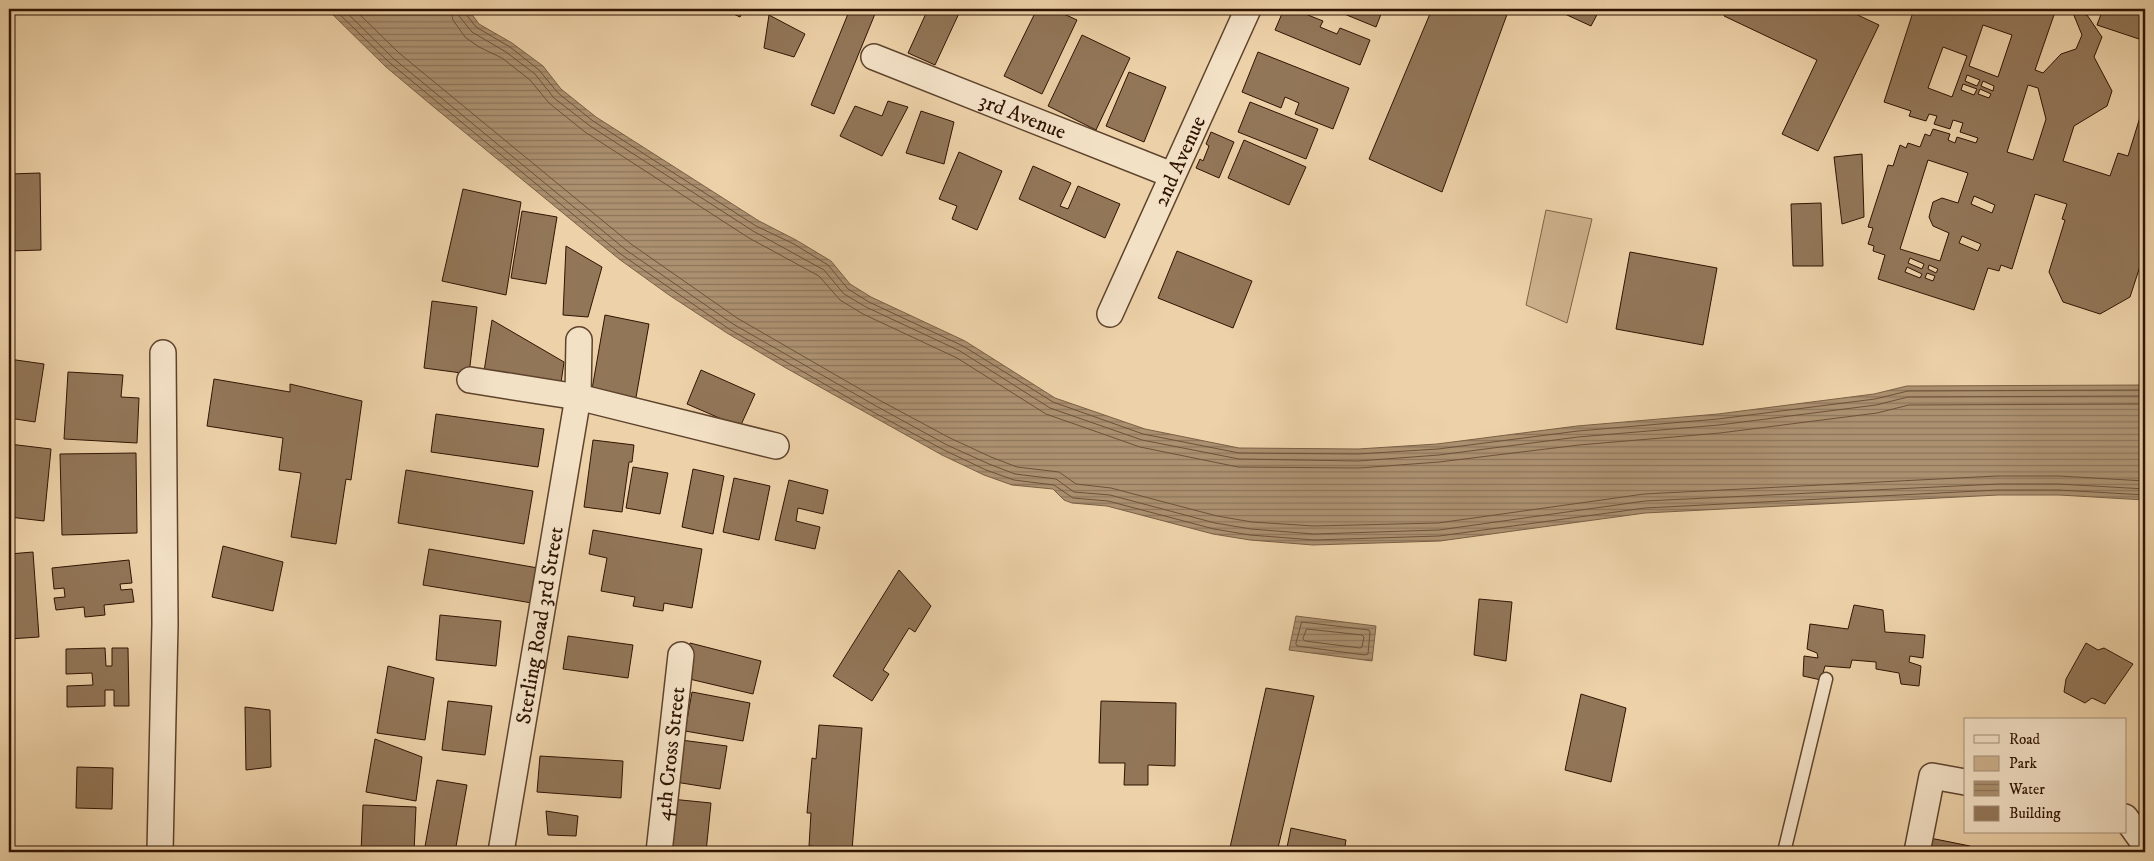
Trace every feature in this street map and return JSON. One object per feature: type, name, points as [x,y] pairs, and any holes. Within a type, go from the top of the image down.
[{"type":"street","name":"2nd Avenue","points":[[1110,314],[1248,9]]},
{"type":"street","name":"3rd Avenue","points":[[874,58],[1172,175]]},
{"type":"street","name":"Sterling Road 3rd Street","points":[[501,852],[578,397],[579,340]]},
{"type":"street","points":[[160,852],[165,624],[163,353]]},
{"type":"street","points":[[470,380],[578,397],[776,446]]},
{"type":"street","name":"4th Cross Street","points":[[659,852],[681,655]]},
{"type":"street","points":[[1917,852],[1932,776],[1964,782]]},
{"type":"street","points":[[2126,818],[2143,842],[2145,852]]},
{"type":"lane","points":[[1784,852],[1826,679]]},
{"type":"green space","points":[[1546,210],[1592,219],[1567,323],[1526,305]]},
{"type":"water","points":[[327,9],[468,9],[479,24],[512,43],[543,66],[561,89],[596,117],[759,221],[831,261],[850,284],[871,297],[965,341],[1055,398],[1145,429],[1239,448],[1358,449],[1437,444],[1577,426],[1718,414],[1874,394],[1907,386],[2145,385],[2145,500],[2059,495],[1998,495],[1645,513],[1440,541],[1313,545],[1250,540],[1213,534],[1107,506],[1072,503],[1064,500],[1053,489],[1012,485],[984,475],[942,455],[786,368],[727,333],[669,295],[619,259],[435,108],[386,67]]},
{"type":"water","points":[[1296,616],[1376,626],[1372,661],[1289,650]]},
{"type":"building","points":[[723,9],[744,9],[740,17]]},
{"type":"building","points":[[850,9],[877,9],[834,114],[811,105]]},
{"type":"building","points":[[928,9],[961,9],[935,65],[908,53]]},
{"type":"building","points":[[1037,9],[1053,9],[1077,20],[1042,94],[1004,76]]},
{"type":"building","points":[[1284,9],[1293,9],[1323,21],[1320,27],[1337,34],[1340,28],[1370,40],[1360,65],[1275,30]]},
{"type":"building","points":[[1332,9],[1383,9],[1376,27]]},
{"type":"building","points":[[1432,9],[1509,9],[1442,192],[1369,159]]},
{"type":"building","points":[[1554,9],[1600,9],[1591,26]]},
{"type":"building","points":[[1727,9],[1845,9],[1879,25],[1818,151],[1782,134],[1817,60],[1724,16]]},
{"type":"building","points":[[1914,9],[2056,9],[2035,70],[2043,73],[2061,54],[2076,49],[2082,35],[2073,13],[2087,15],[2102,37],[2094,57],[2112,91],[2107,106],[2074,126],[2063,161],[2110,176],[2118,153],[2128,156],[2145,101],[2145,251],[2130,297],[2100,314],[2063,302],[2049,272],[2065,220],[2062,219],[2067,204],[2035,194],[2012,269],[2001,265],[1999,271],[1988,268],[1974,310],[1878,279],[1885,255],[1873,251],[1874,246],[1868,244],[1873,228],[1868,227],[1888,165],[1893,166],[1900,145],[1906,148],[1908,143],[1920,147],[1925,134],[1930,136],[1933,129],[1950,134],[1948,140],[1955,143],[1957,137],[1976,143],[1978,138],[1960,132],[1963,123],[1953,120],[1950,129],[1934,124],[1937,116],[1929,114],[1926,121],[1909,116],[1911,111],[1884,102]],"holes":[[[1983,25],[2012,35],[1998,77],[1969,66]],[[1943,47],[1967,56],[1952,97],[1928,88]],[[1967,75],[1980,80],[1977,86],[1965,81]],[[1983,81],[1994,86],[1993,91],[1981,86]],[[1963,84],[1977,89],[1974,95],[1961,90]],[[2028,85],[2038,88],[2046,119],[2033,160],[2007,152]],[[1980,89],[1991,94],[1989,98],[1978,94]],[[1928,160],[1968,173],[1958,203],[1942,198],[1933,202],[1929,217],[1933,226],[1949,233],[1940,261],[1900,249]],[[1974,196],[1995,205],[1992,213],[1971,204]],[[1962,236],[1981,244],[1978,251],[1959,243]],[[1910,258],[1924,264],[1922,269],[1908,263]],[[1929,265],[1938,269],[1936,273],[1928,269]],[[1907,267],[1922,274],[1920,278],[1905,272]],[[1927,273],[1935,276],[1933,281],[1925,278]]]},
{"type":"building","points":[[2103,9],[2145,9],[2145,41],[2097,25]]},
{"type":"building","points":[[769,15],[805,34],[794,57],[764,48]]},
{"type":"building","points":[[1082,35],[1130,58],[1096,130],[1048,106]]},
{"type":"building","points":[[1258,52],[1349,88],[1333,129],[1295,114],[1299,103],[1285,97],[1281,108],[1242,92]]},
{"type":"building","points":[[1129,72],[1166,87],[1144,142],[1106,126]]},
{"type":"building","points":[[888,101],[908,107],[882,156],[840,136],[855,106],[882,116]]},
{"type":"building","points":[[1250,102],[1318,129],[1306,159],[1238,132]]},
{"type":"building","points":[[921,111],[954,122],[944,164],[906,153]]},
{"type":"building","points":[[1211,132],[1234,142],[1219,178],[1196,168],[1200,159],[1203,161],[1209,146],[1206,144]]},
{"type":"building","points":[[1244,140],[1306,167],[1289,205],[1228,178]]},
{"type":"building","points":[[959,152],[1002,171],[977,230],[952,219],[957,206],[939,199]]},
{"type":"building","points":[[1862,154],[1864,217],[1842,224],[1834,157]]},
{"type":"building","points":[[1033,166],[1071,183],[1060,206],[1068,209],[1078,186],[1120,204],[1105,238],[1019,199]]},
{"type":"building","points":[[40,173],[41,250],[9,251],[9,174]]},
{"type":"building","points":[[463,189],[521,202],[506,295],[442,281]]},
{"type":"building","points":[[1821,203],[1823,266],[1793,266],[1791,204]]},
{"type":"building","points":[[522,211],[557,217],[546,284],[511,278]]},
{"type":"building","points":[[566,246],[602,267],[588,317],[563,315]]},
{"type":"building","points":[[1177,251],[1252,281],[1233,328],[1158,298]]},
{"type":"building","points":[[1630,252],[1717,268],[1703,345],[1616,329]]},
{"type":"building","points":[[432,301],[477,307],[469,374],[424,368]]},
{"type":"building","points":[[605,315],[649,324],[635,403],[591,395]]},
{"type":"building","points":[[492,320],[564,362],[560,390],[483,378]]},
{"type":"building","points":[[9,359],[44,364],[35,422],[9,418]]},
{"type":"building","points":[[701,370],[755,394],[740,427],[687,404]]},
{"type":"building","points":[[68,372],[123,375],[121,397],[139,398],[137,443],[64,439]]},
{"type":"building","points":[[214,379],[290,392],[290,384],[362,401],[351,480],[346,479],[336,544],[291,537],[301,473],[279,470],[283,438],[207,426]]},
{"type":"building","points":[[436,414],[544,429],[538,467],[431,452]]},
{"type":"building","points":[[593,440],[634,445],[632,462],[629,462],[622,512],[584,507]]},
{"type":"building","points":[[9,444],[51,449],[44,521],[9,517]]},
{"type":"building","points":[[136,453],[137,533],[62,535],[60,454]]},
{"type":"building","points":[[633,467],[668,473],[660,514],[626,508]]},
{"type":"building","points":[[693,469],[724,476],[713,534],[682,527]]},
{"type":"building","points":[[406,470],[533,491],[524,544],[398,523]]},
{"type":"building","points":[[734,478],[770,486],[759,540],[723,532]]},
{"type":"building","points":[[789,480],[828,490],[823,514],[798,508],[796,521],[820,527],[815,549],[775,540]]},
{"type":"building","points":[[593,530],[702,549],[692,608],[664,603],[663,611],[633,606],[635,597],[601,591],[607,558],[589,554]]},
{"type":"building","points":[[223,546],[283,562],[273,611],[212,597]]},
{"type":"building","points":[[429,549],[538,568],[532,603],[423,585]]},
{"type":"building","points":[[33,552],[39,637],[9,639],[9,554]]},
{"type":"building","points":[[129,560],[132,583],[120,584],[121,590],[132,589],[134,602],[104,605],[105,615],[85,617],[84,607],[56,610],[54,598],[65,597],[64,588],[54,589],[52,568]]},
{"type":"building","points":[[899,570],[931,606],[915,632],[909,628],[883,670],[889,674],[872,701],[833,676]]},
{"type":"building","points":[[1479,599],[1512,602],[1506,661],[1474,655]]},
{"type":"building","points":[[1854,605],[1883,610],[1885,632],[1925,635],[1923,658],[1910,656],[1909,662],[1921,666],[1919,686],[1901,684],[1899,673],[1876,669],[1876,662],[1852,660],[1850,668],[1825,666],[1821,680],[1803,676],[1804,656],[1818,658],[1817,653],[1807,649],[1810,624],[1848,629]]},
{"type":"building","points":[[440,615],[501,621],[496,666],[436,660]]},
{"type":"building","points":[[568,636],[633,645],[628,678],[563,669]]},
{"type":"building","points":[[690,643],[761,661],[753,694],[681,677]]},
{"type":"building","points":[[2086,643],[2098,650],[2104,648],[2133,664],[2105,704],[2092,698],[2085,703],[2064,692],[2066,679]]},
{"type":"building","points":[[105,648],[106,666],[112,666],[112,648],[128,648],[129,706],[114,706],[114,690],[105,690],[105,706],[67,707],[67,686],[93,685],[92,673],[66,674],[66,649]]},
{"type":"building","points":[[388,666],[434,678],[425,740],[377,733]]},
{"type":"building","points":[[1266,688],[1314,696],[1277,852],[1229,852]]},
{"type":"building","points":[[692,692],[750,703],[743,741],[685,731]]},
{"type":"building","points":[[1581,694],[1626,708],[1611,782],[1565,770]]},
{"type":"building","points":[[448,701],[492,706],[485,755],[442,750]]},
{"type":"building","points":[[1101,701],[1176,703],[1175,766],[1148,765],[1148,785],[1124,785],[1125,763],[1099,763]]},
{"type":"building","points":[[245,707],[270,710],[271,767],[246,770]]},
{"type":"building","points":[[819,725],[862,728],[852,850],[809,846],[811,813],[807,813],[812,758],[816,759]]},
{"type":"building","points":[[375,739],[422,757],[416,801],[366,792]]},
{"type":"building","points":[[681,740],[727,746],[720,789],[675,782]]},
{"type":"building","points":[[540,756],[623,761],[621,798],[537,792]]},
{"type":"building","points":[[77,767],[113,768],[112,809],[76,808]]},
{"type":"building","points":[[437,780],[467,785],[455,852],[424,852]]},
{"type":"building","points":[[671,799],[711,803],[706,852],[666,852]]},
{"type":"building","points":[[363,805],[416,807],[414,852],[361,852]]},
{"type":"building","points":[[546,811],[578,816],[576,836],[548,835]]},
{"type":"building","points":[[1291,828],[1346,840],[1344,852],[1286,852]]},
{"type":"building","points":[[1930,838],[1970,846],[1969,852],[1927,852]]}]
